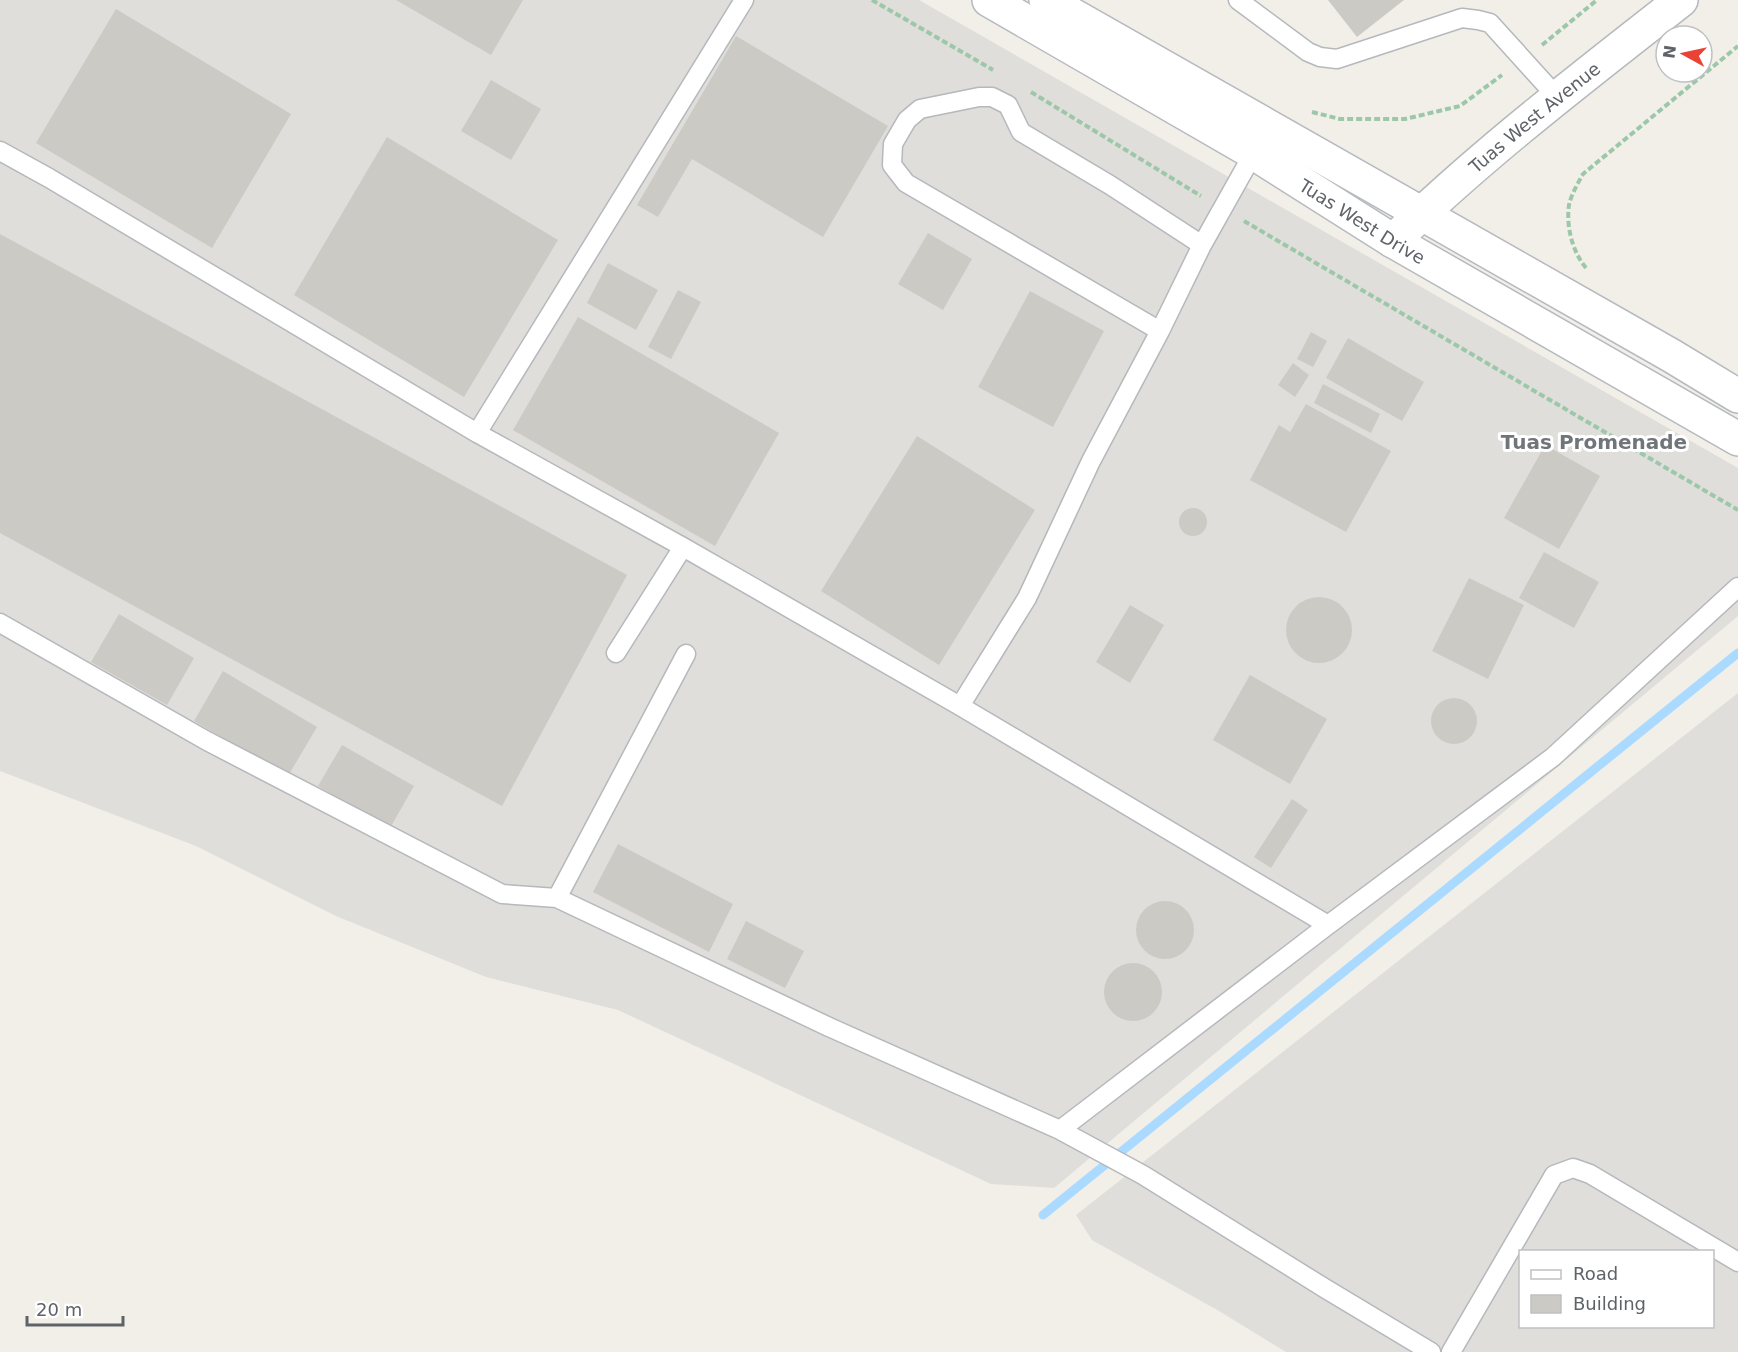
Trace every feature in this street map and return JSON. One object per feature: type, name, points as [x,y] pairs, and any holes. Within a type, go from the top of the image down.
[{"type":"main road","name":"Tuas West Drive","points":[[988,0],[1261,140],[1421,213],[1738,396]]},
{"type":"main road","name":"Tuas West Drive","points":[[1046,0],[1261,140],[1393,241],[1738,439]]},
{"type":"main road","name":"Tuas West Avenue","points":[[1393,241],[1421,213],[1557,97],[1681,0]]},
{"type":"lane","points":[[477,433],[744,0]]},
{"type":"lane","points":[[1238,0],[1308,52],[1320,57],[1337,59],[1462,18],[1490,23],[1557,97]]},
{"type":"lane","points":[[1160,331],[906,183],[892,165],[894,144],[907,120],[920,109],[979,97],[992,97],[1008,105],[1021,132],[1110,185],[1202,246]]},
{"type":"lane","points":[[960,706],[1027,598],[1091,461],[1202,246],[1261,140]]},
{"type":"lane","points":[[0,151],[477,433],[683,547],[960,706],[1328,925]]},
{"type":"lane","points":[[616,652],[683,547]]},
{"type":"lane","points":[[1060,1130],[1328,925],[1553,758],[1738,587]]},
{"type":"lane","points":[[0,622],[207,741],[502,894],[556,898],[829,1027],[1060,1130],[1143,1175],[1431,1352]]},
{"type":"lane","points":[[556,898],[686,654]]},
{"type":"lane","points":[[1451,1352],[1554,1175],[1573,1168],[1590,1174],[1738,1262]]},
{"type":"path","points":[[872,0],[1000,74]]},
{"type":"path","points":[[1588,271],[1581,262],[1569,234],[1569,204],[1583,174],[1738,46]]},
{"type":"path","points":[[1029,91],[1223,209],[1738,510]]},
{"type":"shaded area","points":[[0,0],[919,0],[1738,468],[1738,616],[1054,1188],[991,1184],[618,1010],[486,977],[336,916],[196,846],[0,771]]},
{"type":"shaded area","points":[[1738,693],[1738,1352],[1286,1352],[1219,1311],[1092,1240],[1076,1215]]},
{"type":"building","points":[[396,0],[523,0],[491,55]]},
{"type":"building","points":[[1328,0],[1404,0],[1357,37]]},
{"type":"building","points":[[116,9],[291,114],[212,248],[36,143]]},
{"type":"building","points":[[736,36],[888,126],[823,237],[692,159],[658,217],[637,205]]},
{"type":"building","points":[[491,80],[541,109],[511,160],[461,131]]},
{"type":"building","points":[[387,137],[558,240],[464,397],[294,295]]},
{"type":"building","points":[[928,233],[972,259],[943,310],[898,284]]},
{"type":"building","points":[[0,234],[627,575],[502,806],[0,533]]},
{"type":"building","points":[[608,263],[658,290],[636,330],[587,303]]},
{"type":"building","points":[[678,290],[701,302],[671,359],[648,347]]},
{"type":"building","points":[[1030,291],[1104,331],[1053,427],[978,387]]},
{"type":"building","points":[[578,317],[779,433],[715,546],[513,430]]},
{"type":"building","points":[[1311,332],[1327,341],[1313,367],[1297,359]]},
{"type":"building","points":[[1348,338],[1424,382],[1402,421],[1326,378]]},
{"type":"building","points":[[1293,363],[1309,375],[1295,397],[1278,385]]},
{"type":"building","points":[[1323,384],[1380,414],[1371,433],[1314,403]]},
{"type":"building","points":[[1306,404],[1391,451],[1346,532],[1250,480],[1279,425],[1290,432]]},
{"type":"building","points":[[917,436],[1035,510],[939,665],[821,591]]},
{"type":"building","points":[[1545,445],[1600,476],[1559,549],[1504,518]]},
{"type":"building","points":[[1193,508],[1203,512],[1207,522],[1203,532],[1193,536],[1183,532],[1179,522],[1183,512]]},
{"type":"building","points":[[1544,552],[1599,582],[1574,628],[1519,598]]},
{"type":"building","points":[[1469,578],[1524,605],[1488,679],[1432,651]]},
{"type":"building","points":[[1319,597],[1332,599],[1347,612],[1352,630],[1350,643],[1337,658],[1319,663],[1306,661],[1291,648],[1286,630],[1288,617],[1301,602]]},
{"type":"building","points":[[1130,605],[1164,625],[1130,683],[1096,662]]},
{"type":"building","points":[[119,614],[194,658],[167,705],[91,662]]},
{"type":"building","points":[[223,671],[317,727],[288,776],[194,721]]},
{"type":"building","points":[[1250,675],[1327,719],[1290,784],[1213,740]]},
{"type":"building","points":[[1459,698],[1471,704],[1476,712],[1476,730],[1471,738],[1463,743],[1449,744],[1437,738],[1432,730],[1431,716],[1437,704],[1445,699]]},
{"type":"building","points":[[342,745],[414,786],[390,828],[318,786]]},
{"type":"building","points":[[1292,799],[1308,810],[1271,868],[1254,857]]},
{"type":"building","points":[[618,844],[733,904],[709,952],[593,892]]},
{"type":"building","points":[[1159,901],[1171,901],[1186,909],[1194,924],[1194,936],[1186,951],[1171,959],[1159,959],[1144,951],[1136,936],[1136,924],[1144,909]]},
{"type":"building","points":[[746,921],[804,951],[785,988],[727,959]]},
{"type":"building","points":[[1133,963],[1144,965],[1157,976],[1162,992],[1160,1003],[1149,1016],[1133,1021],[1122,1019],[1109,1008],[1104,992],[1106,981],[1117,968]]},
{"type":"waterway","points":[[1043,1215],[1738,653]]},
{"type":"district","name":"Tuas Promenade","points":[[1594,442]]}]
